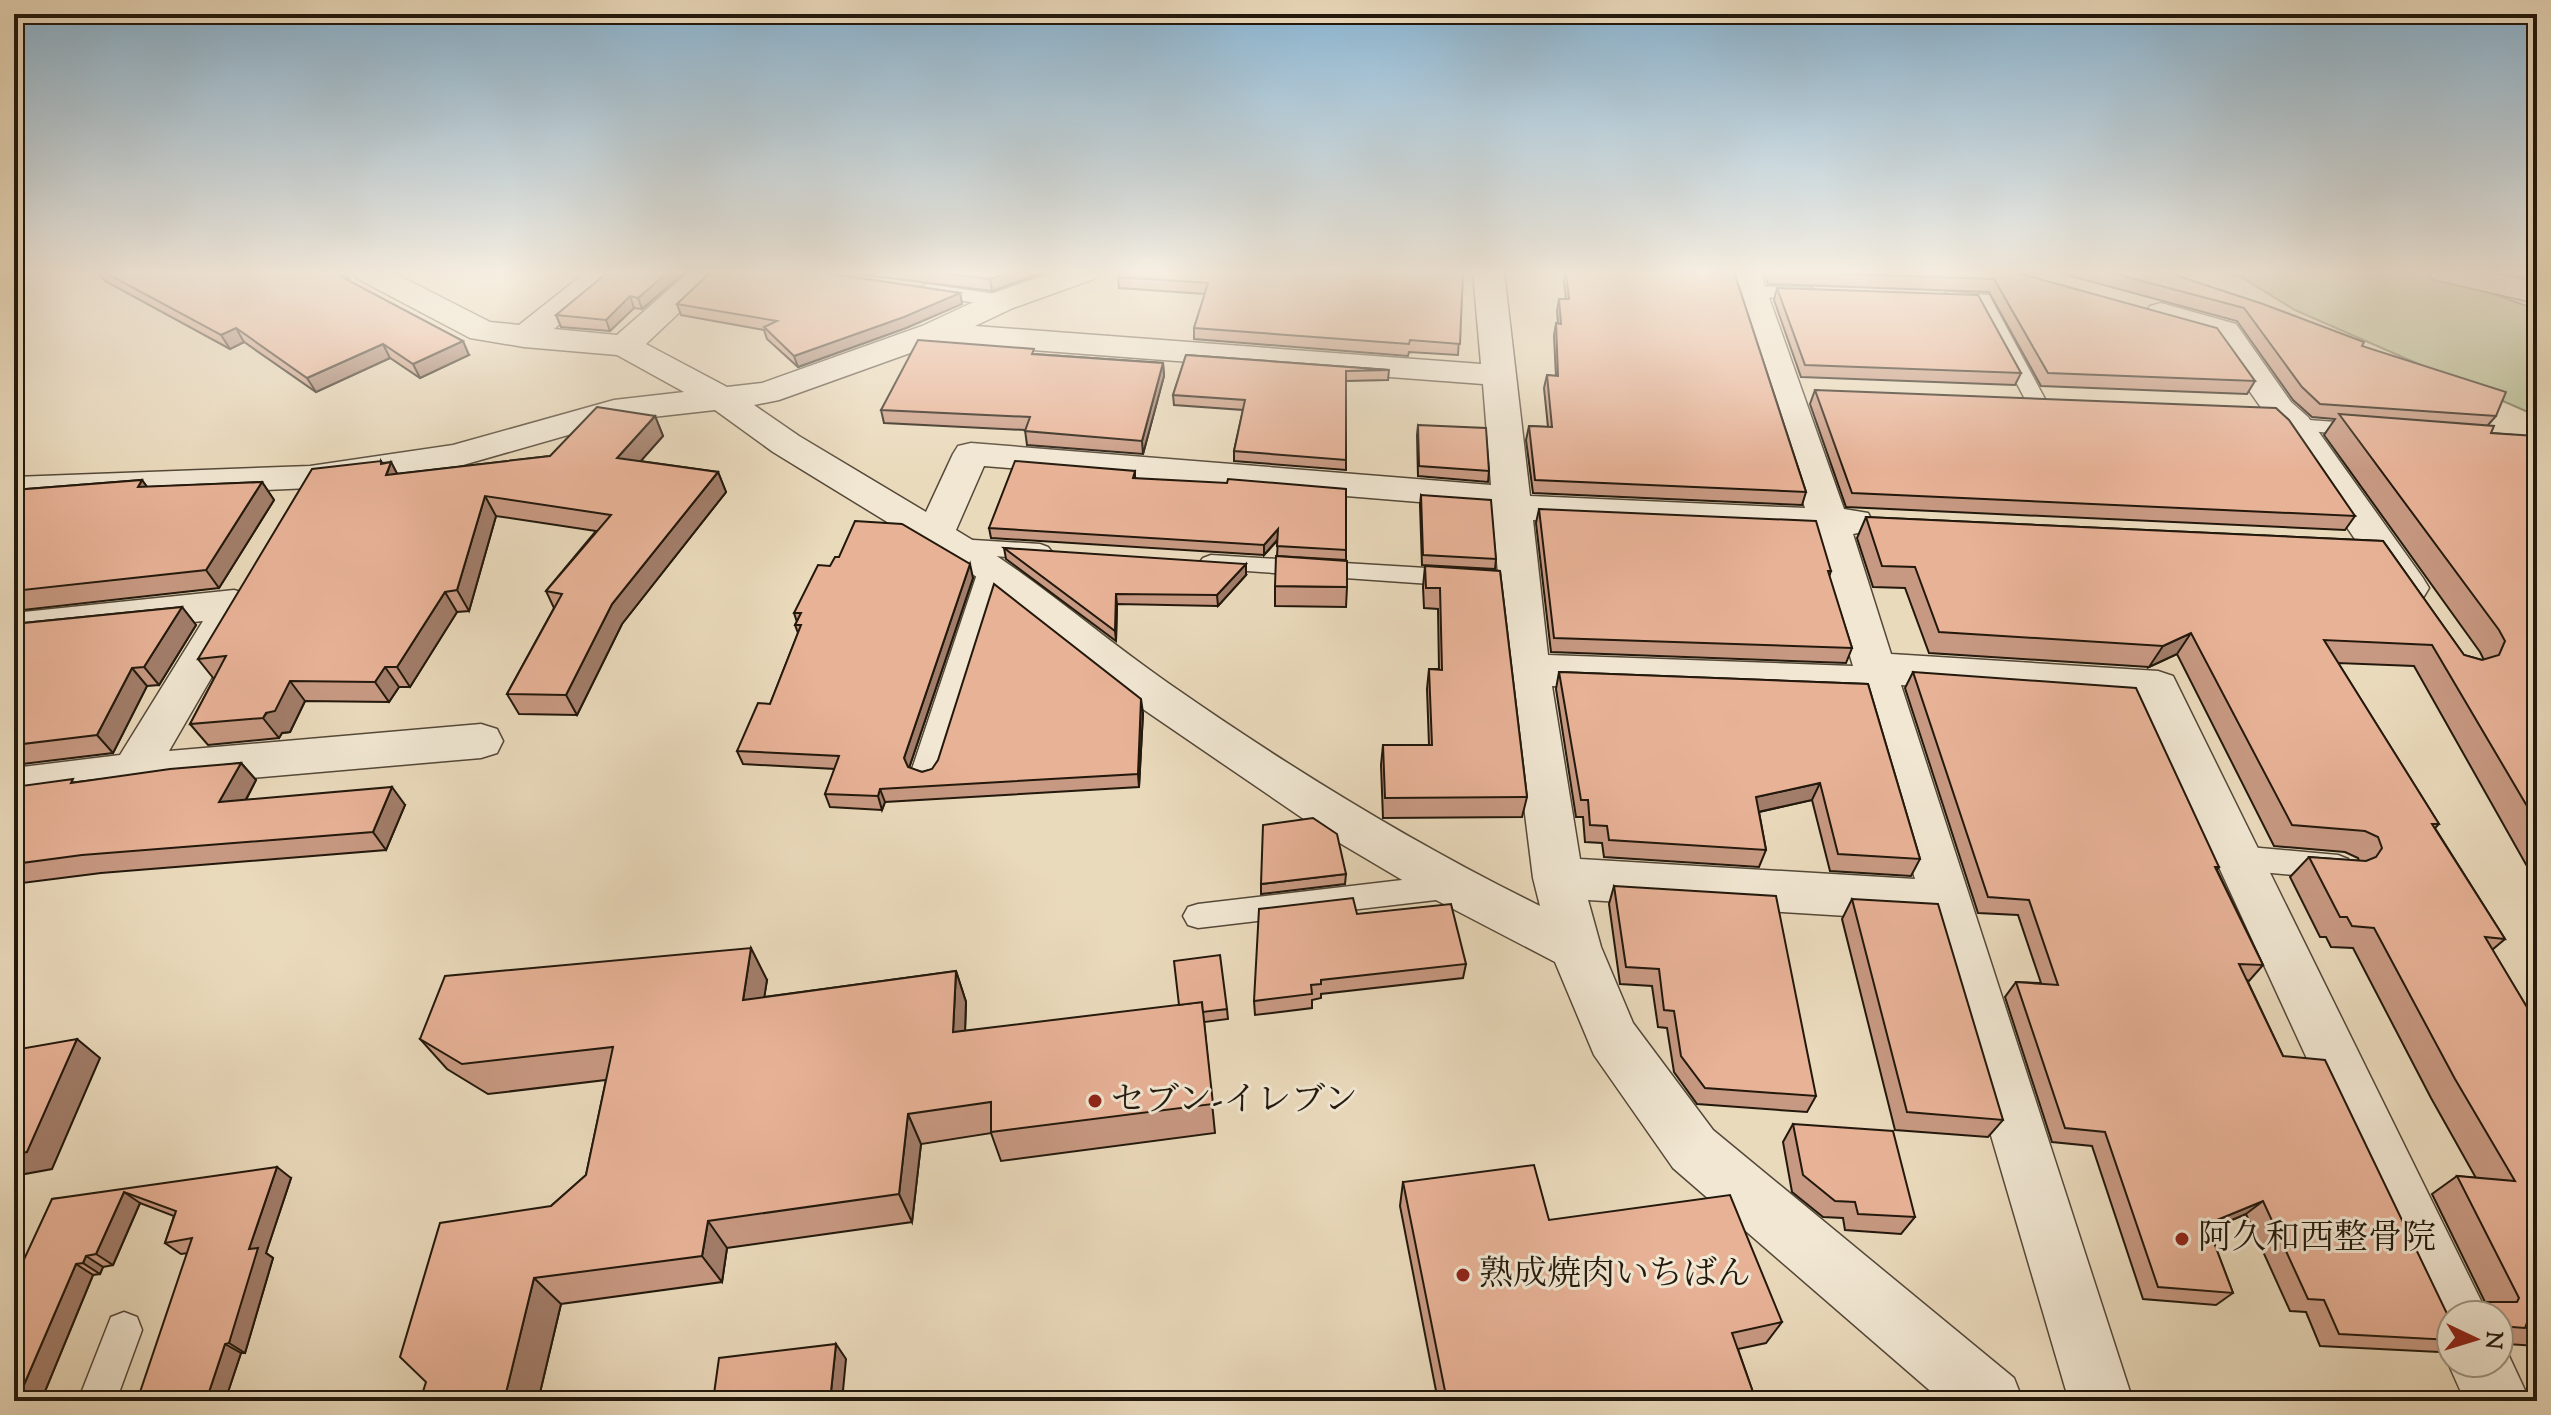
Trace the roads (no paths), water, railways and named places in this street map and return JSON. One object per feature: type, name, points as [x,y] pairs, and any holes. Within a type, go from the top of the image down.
[{"type":"street","points":[[536,338],[625,346],[724,400],[786,444],[991,568],[1152,694],[1350,826],[1453,886],[1575,947]]},
{"type":"street","points":[[625,346],[634,338]]},
{"type":"street","points":[[14,489],[310,477],[456,456],[614,411],[767,393],[920,338]]},
{"type":"street","points":[[1002,338],[1498,375]]},
{"type":"street","points":[[1495,338],[1510,502],[1503,581],[1528,670],[1558,878],[1575,947],[1613,1038],[1693,1149],[1991,1401]]},
{"type":"street","points":[[1774,338],[1799,390],[1829,521],[1875,676],[1948,902],[2101,1401]]},
{"type":"street","points":[[2229,338],[2426,612]]},
{"type":"street","points":[[2233,407],[2287,417]]},
{"type":"street","points":[[945,542],[971,454],[1510,502],[1895,524]]},
{"type":"street","points":[[287,515],[310,477]]},
{"type":"street","points":[[2333,545],[2380,547]]},
{"type":"street","points":[[134,771],[257,566]]},
{"type":"street","points":[[14,627],[234,604]]},
{"type":"street","points":[[1528,670],[1875,676],[2158,687],[2449,1299]]},
{"type":"street","points":[[14,786],[134,771],[481,741]]},
{"type":"street","points":[[1558,878],[1948,902]]},
{"type":"street","points":[[2488,1379],[2498,1401]]},
{"type":"lane","points":[[2002,338],[2034,399]]},
{"type":"lane","points":[[2287,417],[2388,431]]},
{"type":"lane","points":[[945,542],[1066,554]]},
{"type":"lane","points":[[1191,562],[1503,581]]},
{"type":"lane","points":[[925,772],[991,568]]},
{"type":"lane","points":[[2238,858],[2345,867]]},
{"type":"lane","points":[[1198,916],[1453,886]]},
{"type":"lane","points":[[97,1401],[124,1330]]},
{"type":"place","name":"セブン-イレブン","points":[[1095,1101]]},
{"type":"place","name":"阿久和西整骨院","points":[[2182,1239]]},
{"type":"place","name":"熟成焼肉いちばん","points":[[1463,1275]]}]
